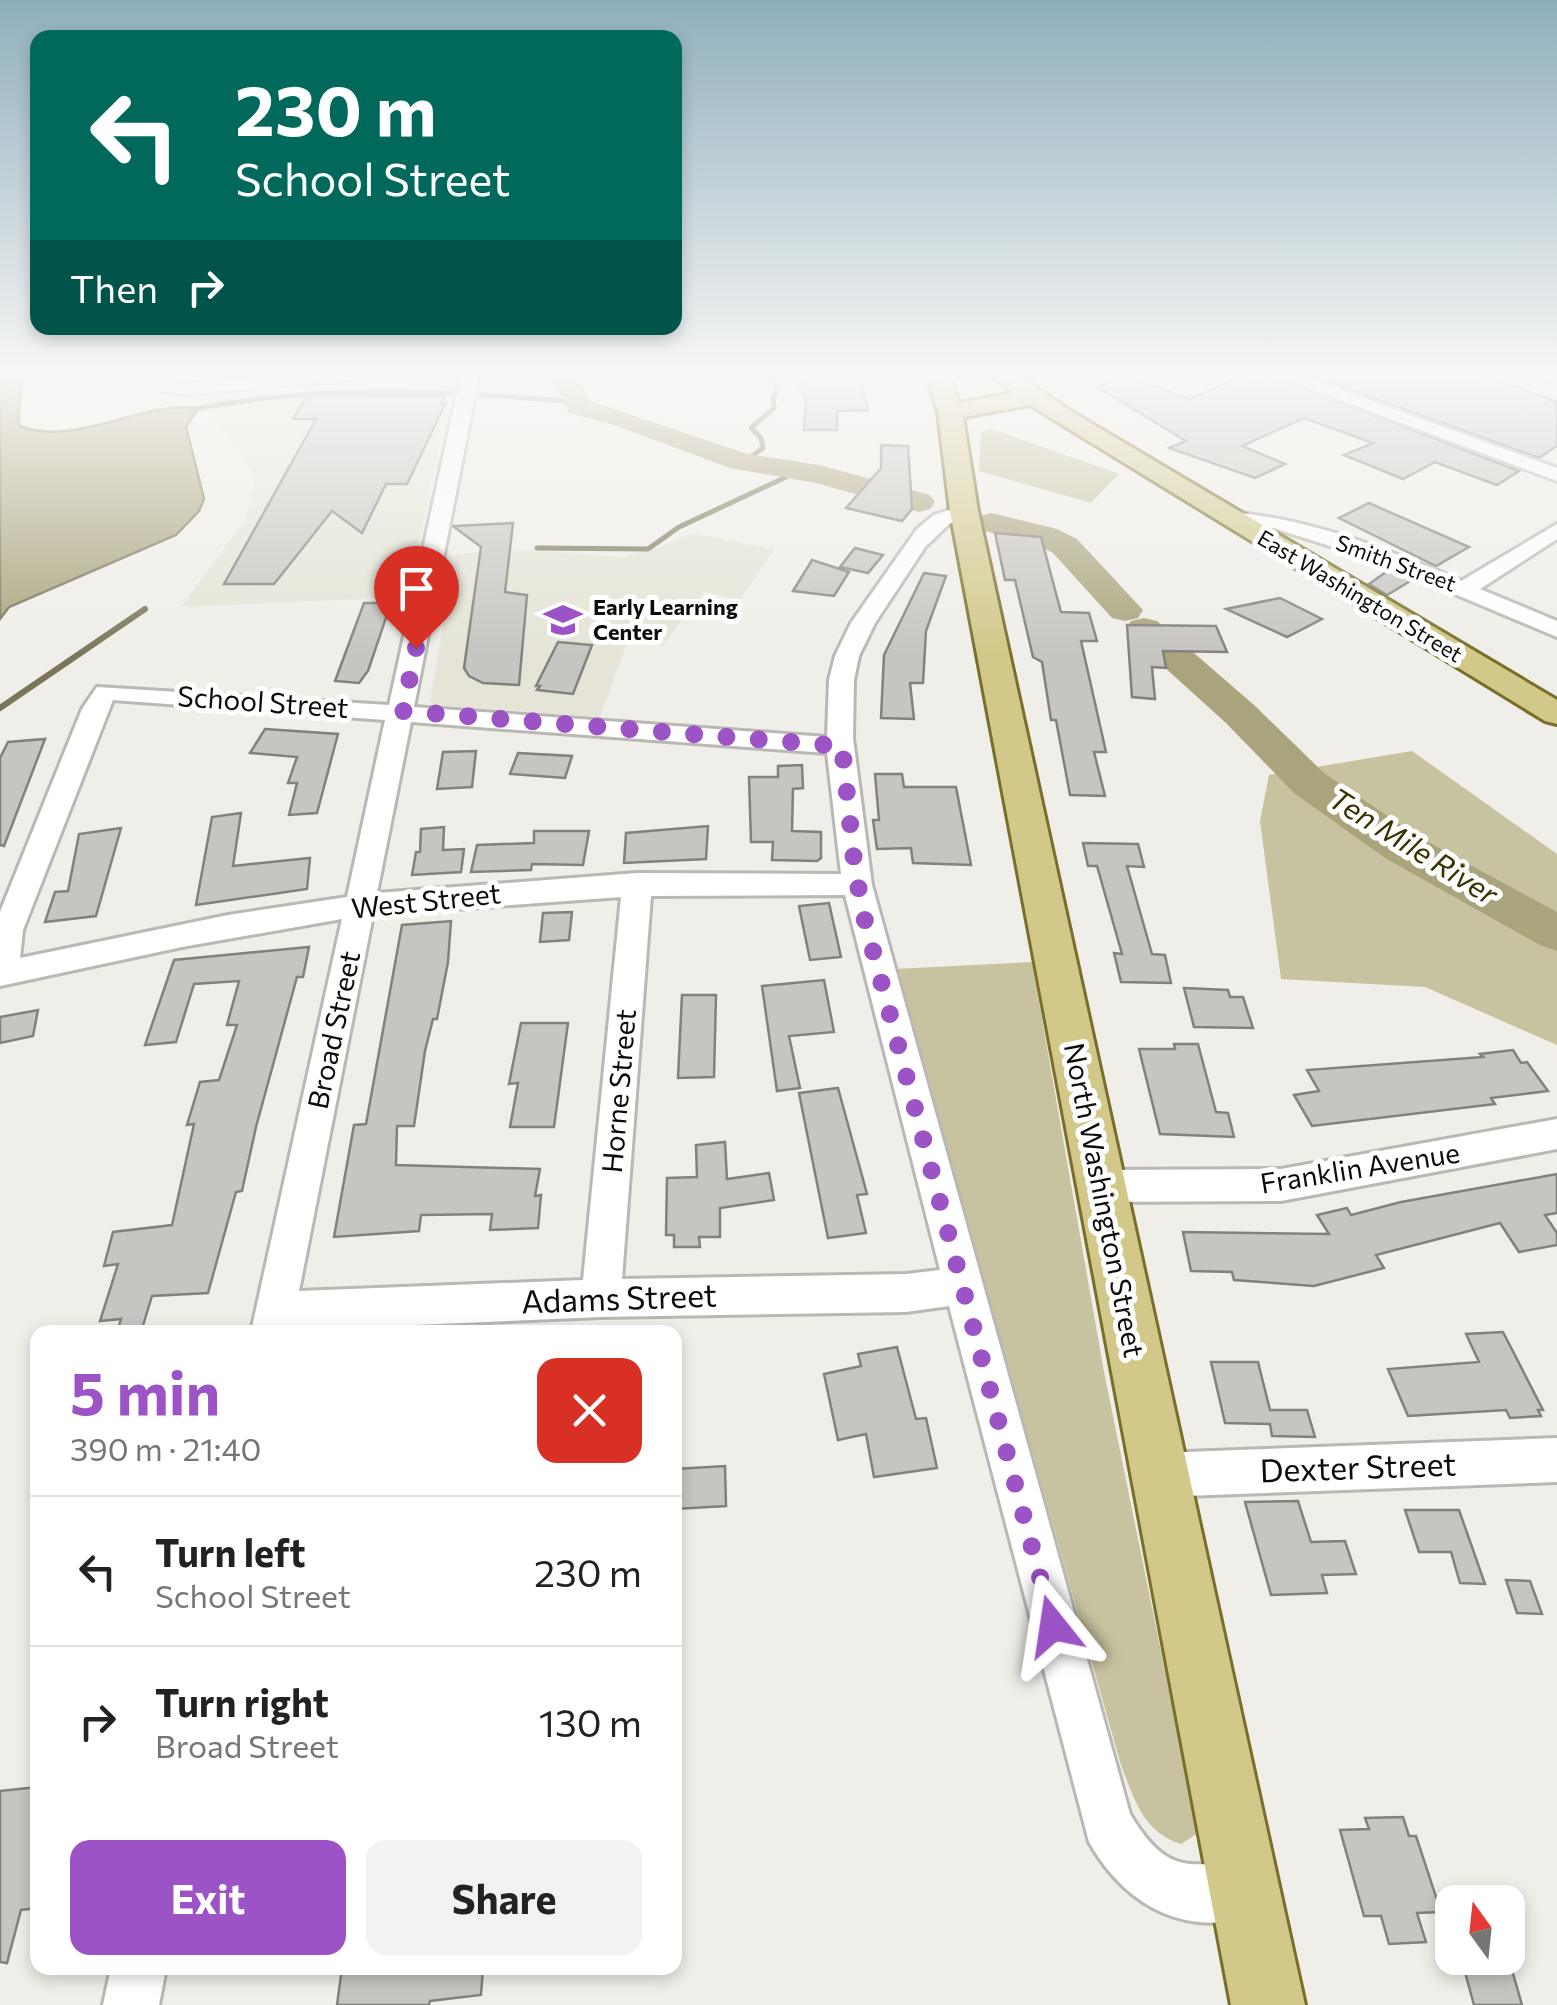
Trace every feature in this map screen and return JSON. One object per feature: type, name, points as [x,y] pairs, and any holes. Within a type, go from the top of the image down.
[{"type":"main road","name":"North Washington Street","points":[[957,469],[1268,2005]]},
{"type":"main road","name":"East Washington Street","points":[[1153,469],[1557,714]]},
{"type":"street","name":"Broad Street","points":[[273,1322],[451,469]]},
{"type":"street","points":[[964,512],[946,516],[922,535],[859,629],[843,674],[842,746],[857,885],[1107,1824],[1126,1860],[1156,1884],[1209,1896],[1248,1892]]},
{"type":"street","name":"Smith Street","points":[[1230,518],[1262,518],[1382,555],[1557,630]]},
{"type":"street","points":[[1466,588],[1557,530]]},
{"type":"street","name":"School Street","points":[[1,974],[8,930],[95,710],[106,692],[842,746]]},
{"type":"street","name":"West Street","points":[[1,974],[360,906],[637,884],[857,885]]},
{"type":"street","name":"Horne Street","points":[[601,1298],[637,884]]},
{"type":"street","name":"Franklin Avenue","points":[[1101,1186],[1281,1185],[1557,1134]]},
{"type":"street","name":"Adams Street","points":[[273,1322],[601,1298],[906,1293],[962,1286]]},
{"type":"street","name":"Dexter Street","points":[[1158,1474],[1557,1460]]},
{"type":"street","points":[[131,2005],[137,1975]]},
{"type":"shaded area","points":[[0,469],[196,469],[204,499],[199,511],[176,535],[9,607],[0,619]]},
{"type":"shaded area","points":[[250,469],[435,469],[407,597],[181,607],[245,520],[256,477]]},
{"type":"shaded area","points":[[1104,469],[1119,474],[1091,503],[979,471]]},
{"type":"shaded area","name":"Early Learning Center","points":[[689,533],[774,549],[740,600],[704,592],[662,646],[628,640],[600,717],[434,705],[430,701],[456,554],[532,550],[622,557],[663,546]]},
{"type":"shaded area","points":[[1412,751],[1557,854],[1557,1045],[1425,987],[1281,979],[1260,821],[1269,775]]},
{"type":"shaded area","points":[[1032,962],[1104,1372],[1198,1833],[1181,1844],[1149,1823],[1121,1765],[895,969]]},
{"type":"building","points":[[288,469],[414,469],[407,484],[386,484],[362,533],[332,511],[274,584],[224,584]]},
{"type":"building","points":[[881,469],[909,469],[912,509],[902,521],[846,508]]},
{"type":"building","points":[[1228,469],[1275,469],[1255,478]]},
{"type":"building","points":[[1377,469],[1423,469],[1403,479]]},
{"type":"building","points":[[1453,469],[1519,471],[1497,485]]},
{"type":"building","points":[[1369,503],[1469,547],[1436,566],[1339,518]]},
{"type":"building","points":[[513,523],[505,592],[527,595],[519,685],[483,683],[469,676],[464,668],[481,547],[453,526]]},
{"type":"building","points":[[995,533],[1041,537],[1061,612],[1089,613],[1097,641],[1081,641],[1106,752],[1094,752],[1105,796],[1070,795],[1056,720],[1051,720],[1042,662],[1033,657],[1015,580],[1005,580]]},
{"type":"building","points":[[855,548],[883,555],[868,573],[840,567]]},
{"type":"building","points":[[812,560],[849,572],[834,596],[793,591]]},
{"type":"building","points":[[1389,570],[1412,580],[1387,595],[1369,584]]},
{"type":"building","points":[[924,573],[946,576],[926,631],[923,683],[910,683],[914,719],[881,718],[884,655]]},
{"type":"building","points":[[1280,598],[1322,619],[1287,637],[1226,609]]},
{"type":"building","points":[[364,603],[391,603],[368,671],[359,683],[335,681]]},
{"type":"building","points":[[1127,625],[1216,626],[1227,652],[1163,651],[1166,668],[1152,667],[1155,699],[1132,697]]},
{"type":"building","points":[[558,642],[592,645],[573,694],[537,690]]},
{"type":"building","points":[[265,729],[338,734],[317,813],[289,815],[297,783],[288,783],[297,757],[250,753]]},
{"type":"building","points":[[45,739],[4,846],[0,845],[0,758],[8,742]]},
{"type":"building","points":[[476,751],[472,787],[437,789],[443,752]]},
{"type":"building","points":[[518,753],[572,756],[565,778],[510,774]]},
{"type":"building","points":[[802,765],[803,788],[793,789],[792,831],[821,832],[821,858],[772,860],[773,842],[751,842],[749,777],[778,777],[778,766]]},
{"type":"building","points":[[875,774],[902,774],[904,787],[956,787],[971,865],[913,863],[911,848],[877,849],[873,820],[879,820]]},
{"type":"building","points":[[241,813],[233,866],[310,858],[307,889],[196,905],[212,817]]},
{"type":"building","points":[[708,826],[706,859],[624,863],[626,833]]},
{"type":"building","points":[[444,827],[443,850],[464,849],[461,872],[412,875],[416,852],[420,852],[421,829]]},
{"type":"building","points":[[121,828],[96,916],[45,922],[55,892],[68,891],[79,834]]},
{"type":"building","points":[[534,831],[589,831],[583,865],[532,864],[531,870],[471,872],[477,845],[534,843]]},
{"type":"building","points":[[1083,843],[1138,844],[1144,867],[1127,866],[1152,954],[1165,955],[1171,983],[1121,982],[1114,953],[1122,954],[1097,866],[1088,866]]},
{"type":"building","points":[[829,903],[841,957],[810,960],[799,906]]},
{"type":"building","points":[[572,912],[569,940],[540,942],[543,913]]},
{"type":"building","points":[[451,921],[448,962],[437,1019],[433,1019],[425,1051],[414,1126],[397,1126],[396,1165],[540,1169],[535,1196],[541,1195],[538,1228],[490,1230],[492,1214],[421,1215],[419,1231],[334,1237],[354,1125],[366,1124],[402,925]]},
{"type":"building","points":[[309,947],[303,977],[297,977],[242,1191],[236,1192],[208,1293],[152,1296],[143,1325],[119,1325],[121,1319],[100,1321],[118,1264],[104,1266],[113,1232],[172,1225],[194,1124],[187,1125],[200,1082],[219,1080],[237,1025],[227,1025],[239,981],[194,984],[176,1042],[145,1045],[174,960]]},
{"type":"building","points":[[824,980],[834,1032],[789,1036],[800,1088],[777,1091],[762,986]]},
{"type":"building","points":[[1184,988],[1228,990],[1230,997],[1243,997],[1253,1028],[1194,1027]]},
{"type":"building","points":[[682,995],[716,995],[714,1077],[678,1078]]},
{"type":"building","points":[[38,1010],[33,1036],[0,1043],[0,1017]]},
{"type":"building","points":[[521,1023],[568,1023],[554,1127],[510,1127],[518,1083],[509,1084]]},
{"type":"building","points":[[1174,1044],[1198,1044],[1216,1112],[1228,1113],[1234,1137],[1160,1134],[1139,1049],[1175,1049]]},
{"type":"building","points":[[1513,1050],[1548,1091],[1491,1098],[1495,1104],[1312,1126],[1294,1095],[1319,1091],[1307,1070],[1483,1057],[1480,1054]]},
{"type":"building","points":[[838,1088],[867,1194],[857,1195],[866,1233],[828,1238],[799,1093]]},
{"type":"building","points":[[725,1142],[727,1179],[769,1173],[774,1200],[720,1208],[720,1237],[699,1237],[700,1247],[674,1247],[674,1235],[666,1235],[667,1178],[697,1177],[696,1145]]},
{"type":"building","points":[[1557,1174],[1557,1213],[1545,1215],[1557,1233],[1557,1245],[1519,1252],[1500,1223],[1376,1255],[1384,1268],[1314,1286],[1234,1280],[1232,1272],[1191,1271],[1183,1232],[1329,1234],[1317,1215],[1347,1208],[1351,1215]]},
{"type":"building","points":[[1503,1332],[1543,1410],[1538,1410],[1541,1416],[1510,1418],[1506,1410],[1408,1416],[1388,1369],[1479,1362],[1466,1334]]},
{"type":"building","points":[[897,1347],[916,1419],[926,1418],[937,1468],[874,1477],[866,1434],[838,1440],[824,1374],[861,1366],[858,1354]]},
{"type":"building","points":[[1211,1362],[1258,1362],[1270,1410],[1307,1410],[1315,1437],[1272,1436],[1270,1424],[1225,1423]]},
{"type":"building","points":[[725,1466],[726,1506],[682,1509],[682,1469]]},
{"type":"building","points":[[1298,1501],[1311,1542],[1345,1541],[1356,1574],[1322,1575],[1327,1593],[1271,1595],[1245,1502]]},
{"type":"building","points":[[1405,1510],[1459,1510],[1485,1584],[1460,1583],[1451,1552],[1419,1552]]},
{"type":"building","points":[[1506,1580],[1530,1581],[1542,1614],[1517,1613]]},
{"type":"building","points":[[30,1788],[30,1909],[21,1910],[7,1963],[0,1962],[0,1791]]},
{"type":"building","points":[[1403,1817],[1409,1836],[1416,1836],[1435,1894],[1435,1912],[1417,1913],[1426,1942],[1389,1944],[1381,1916],[1364,1916],[1340,1830],[1369,1829],[1365,1818]]},
{"type":"building","points":[[341,1975],[482,1975],[481,1995],[430,2001],[429,2005],[337,2005]]},
{"type":"building","points":[[1466,1975],[1513,1975],[1522,2005],[1474,2005]]},
{"type":"waterway","name":"Ten Mile River","points":[[784,469],[819,474],[919,502]]},
{"type":"waterway","points":[[537,548],[648,549],[679,527],[799,471]]},
{"type":"waterway","name":"Ten Mile River","points":[[991,523],[1045,536],[1065,546],[1125,610]]},
{"type":"waterway","points":[[0,708],[145,609]]},
{"type":"waterway","name":"Ten Mile River","points":[[1144,629],[1240,714],[1309,783],[1401,847],[1557,933]]},
{"type":"place","name":"Early Learning Center","points":[[563,620]]},
{"type":"route","points":[[416,648],[403,711],[842,746],[855,870],[865,921],[1053,1626]]}]
